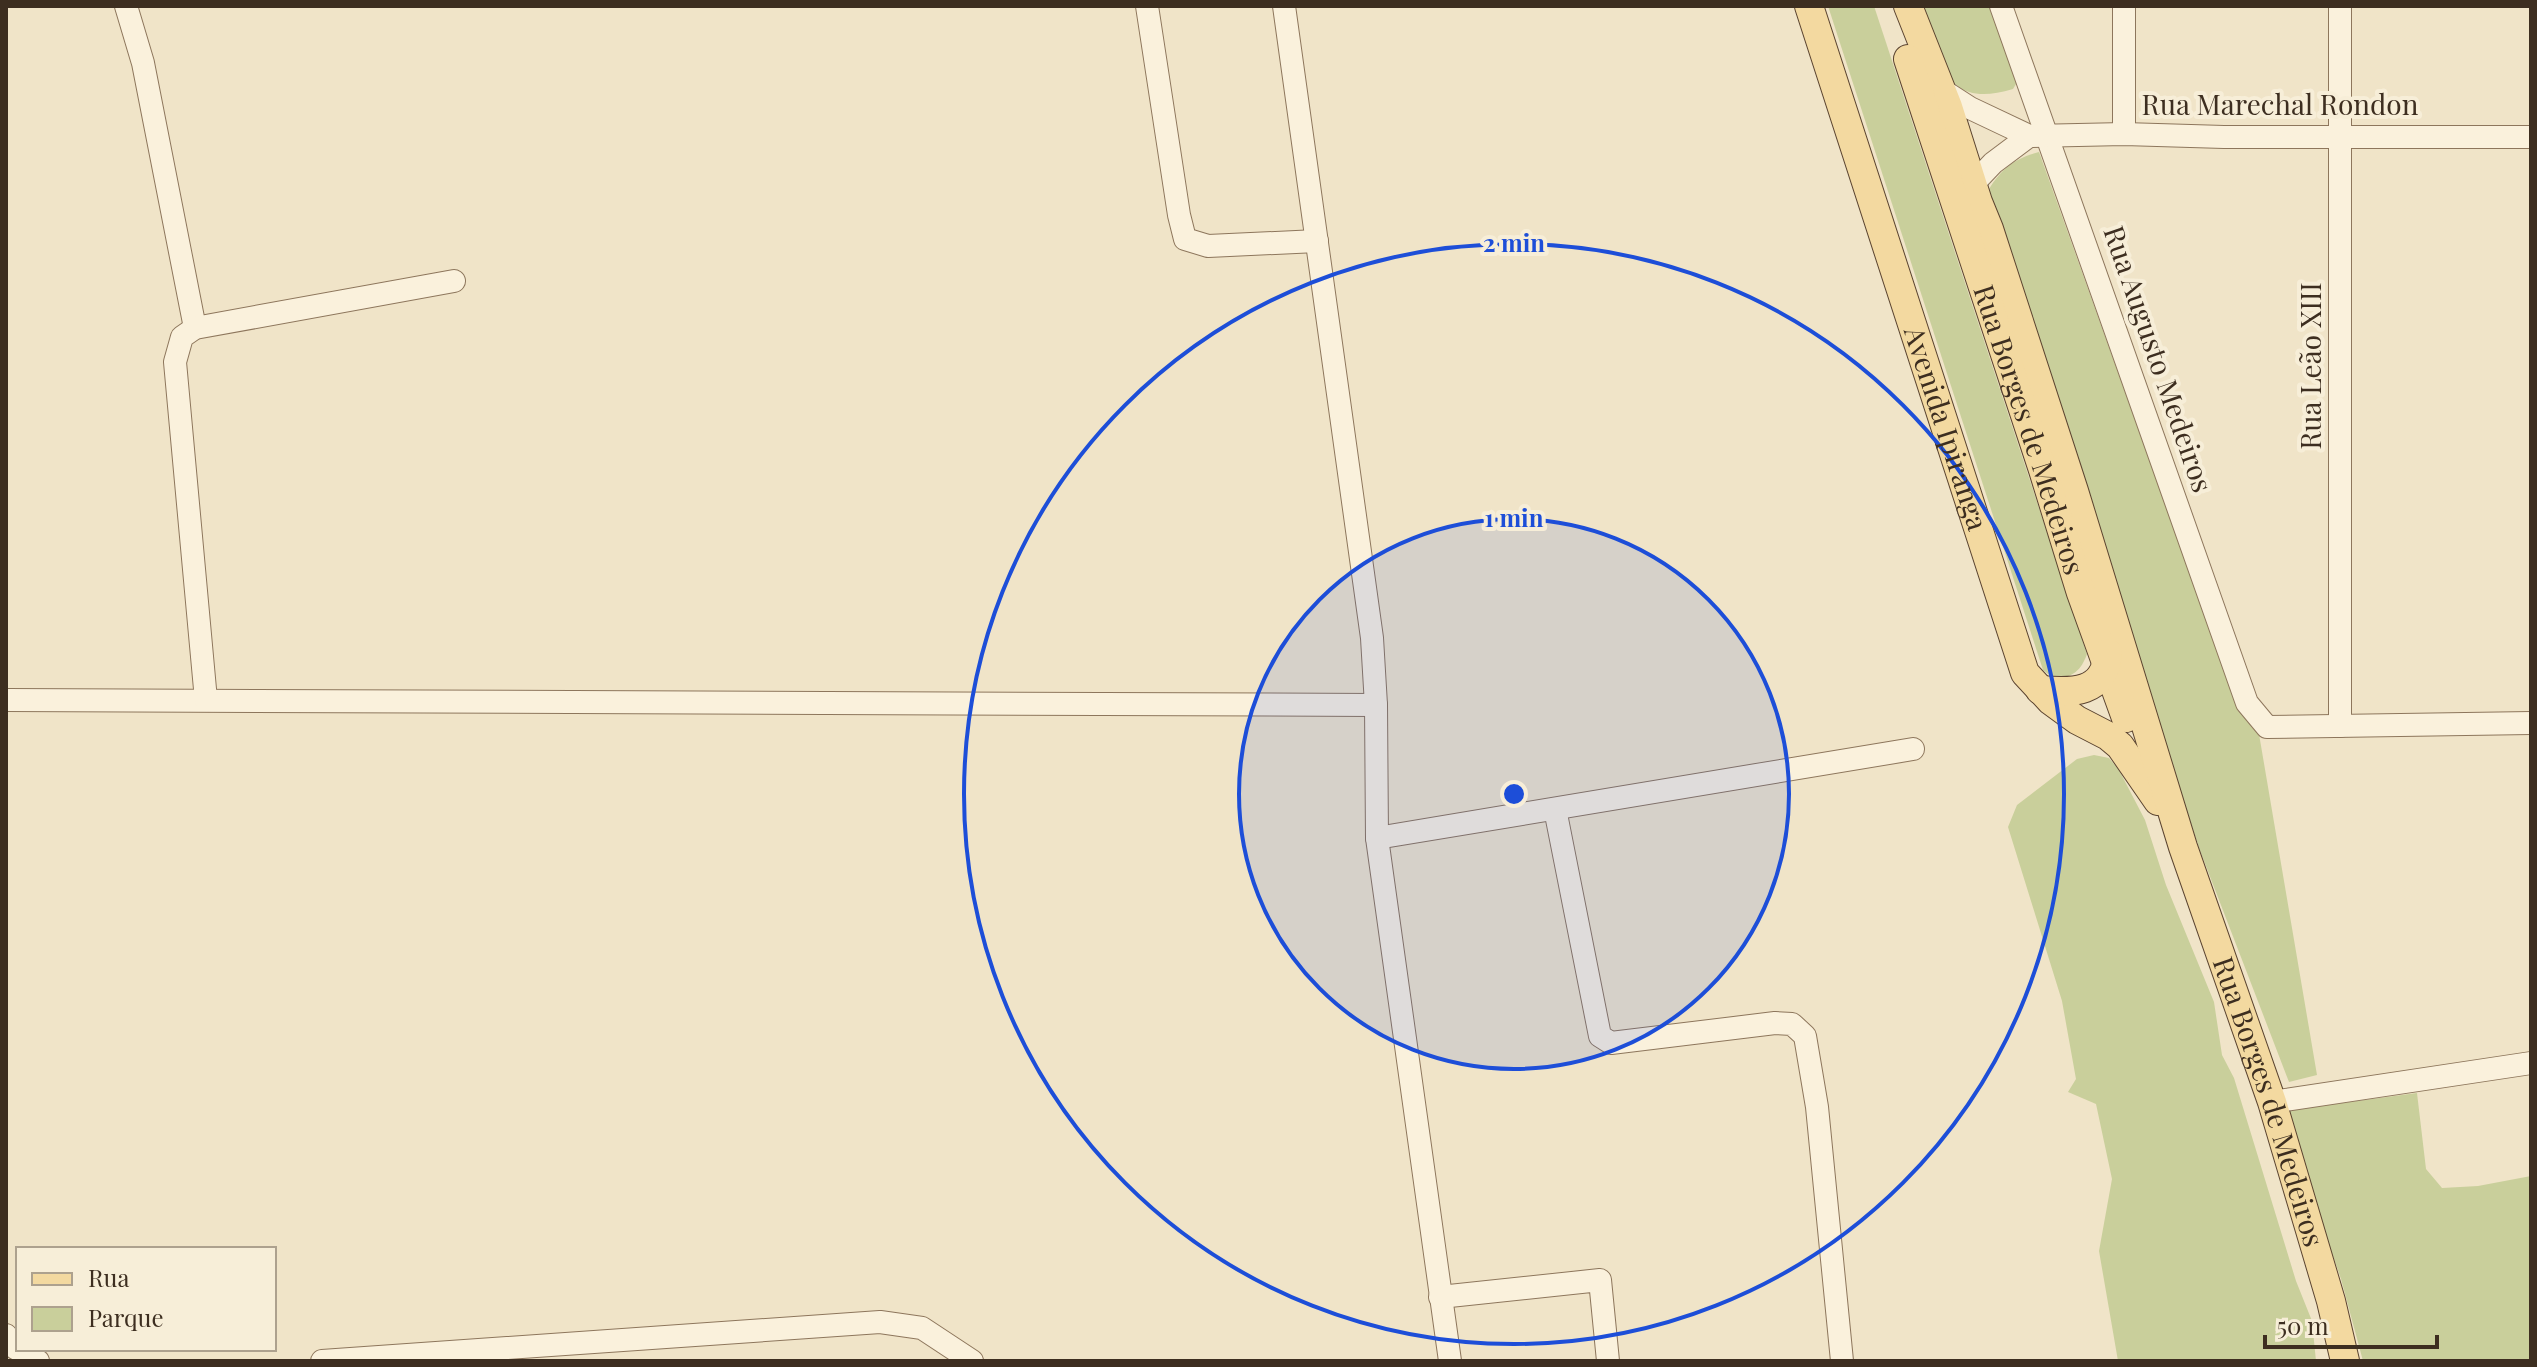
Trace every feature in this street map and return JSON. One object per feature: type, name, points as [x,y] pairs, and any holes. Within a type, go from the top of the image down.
[{"type":"main road","name":"Avenida Ipiranga","points":[[1809,6],[2025,673],[2064,711],[2120,746],[2158,801]]},
{"type":"main road","name":"Rua Borges de Medeiros","points":[[1888,6],[1926,108],[2107,669],[2158,801],[2183,847]]},
{"type":"main road","name":"Rua Borges de Medeiros","points":[[1908,6],[1948,107],[1989,229],[2074,491],[2183,847],[2272,1102],[2331,1301],[2345,1361]]},
{"type":"main road","points":[[1976,192],[1983,240],[2019,364],[2108,627],[2107,669],[2094,684],[2081,690],[2040,690]]},
{"type":"street","points":[[126,6],[146,76],[195,328]]},
{"type":"street","points":[[1147,6],[1185,239],[1208,246],[1317,241]]},
{"type":"street","points":[[1284,6],[1372,638],[1377,838],[1450,1361]]},
{"type":"street","name":"Rua Augusto Medeiros","points":[[2001,6],[2038,136],[2247,703],[2267,727],[2340,726]]},
{"type":"street","points":[[2124,6],[2124,134]]},
{"type":"street","name":"Rua Leão XIII","points":[[2340,6],[2340,726]]},
{"type":"street","name":"Rua Marechal Rondon","points":[[1939,88],[1970,108],[2038,136],[2531,137]]},
{"type":"street","points":[[1976,192],[1993,163],[2038,136]]},
{"type":"street","points":[[206,700],[175,362],[182,337],[195,328],[454,281]]},
{"type":"street","points":[[6,700],[1376,705]]},
{"type":"street","points":[[2340,726],[2531,723]]},
{"type":"street","points":[[1377,838],[1913,749]]},
{"type":"street","points":[[1555,809],[1600,1036],[1611,1043],[1775,1023],[1792,1024],[1805,1036],[1817,1107],[1842,1361]]},
{"type":"street","points":[[2272,1102],[2531,1063]]},
{"type":"street","points":[[1440,1297],[1600,1280],[1608,1361]]},
{"type":"street","points":[[322,1361],[880,1322],[922,1328],[972,1361]]},
{"type":"street","points":[[20,1351],[38,1361]]},
{"type":"green space","points":[[1828,6],[1874,6],[2087,654],[2079,669],[2067,677],[2056,680],[2043,670]]},
{"type":"green space","points":[[1923,6],[1993,6],[2019,79],[2013,89],[1989,94],[1971,93],[1958,86],[1940,61]]},
{"type":"green space","points":[[2039,152],[2236,702],[2259,734],[2317,1075],[2289,1082],[2199,848],[1986,194],[2008,167],[2021,158]]},
{"type":"green space","points":[[2094,755],[2109,758],[2119,770],[2145,820],[2166,885],[2214,1002],[2222,1055],[2234,1078],[2296,1281],[2312,1321],[2316,1361],[2118,1361],[2099,1251],[2112,1179],[2096,1104],[2068,1092],[2076,1079],[2062,1001],[2008,827],[2017,805],[2077,759]]},
{"type":"green space","points":[[2417,1093],[2426,1169],[2442,1188],[2478,1186],[2531,1176],[2531,1361],[2363,1361],[2289,1110]]}]
